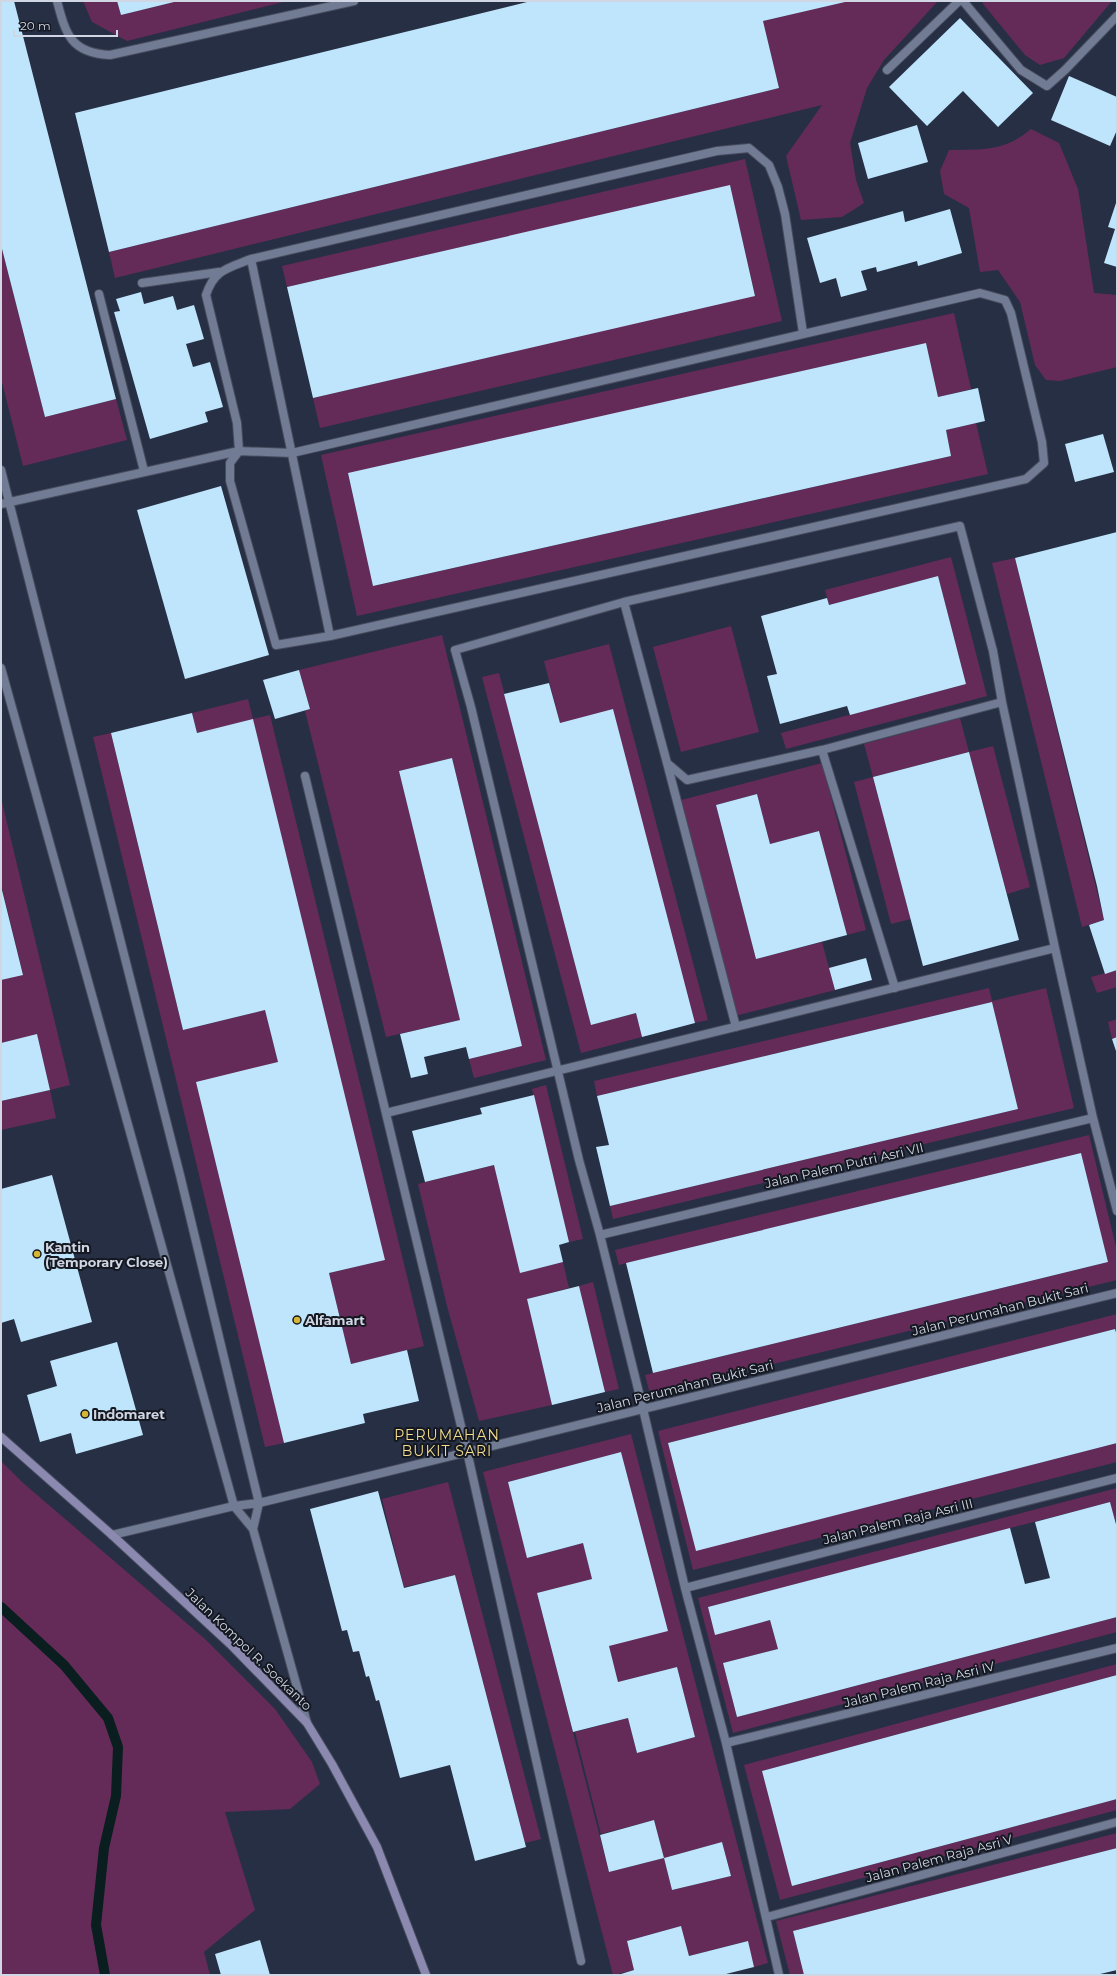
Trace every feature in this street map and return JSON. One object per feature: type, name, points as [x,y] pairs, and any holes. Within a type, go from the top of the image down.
[{"type":"main road","name":"Jalan Kompol R. Soekanto","points":[[1,1437],[112,1535],[230,1644],[307,1722],[332,1764],[377,1847],[426,1975]]},
{"type":"street","points":[[57,1],[68,35],[79,47],[92,54],[110,55],[354,1]]},
{"type":"street","points":[[887,70],[959,1]]},
{"type":"street","points":[[963,1],[1021,70],[1047,86],[1065,70],[1117,16]]},
{"type":"street","points":[[142,284],[219,272],[251,259],[718,151],[749,148],[769,165],[778,187],[785,214],[803,333]]},
{"type":"street","points":[[251,259],[330,636]]},
{"type":"street","points":[[5,504],[144,471],[239,451],[292,453],[980,293],[1005,300],[1011,313],[1042,442],[1044,463],[1026,479],[330,636],[276,645],[230,481],[230,463],[239,451],[237,423],[206,295],[210,284],[219,272]]},
{"type":"street","points":[[99,294],[144,471]]},
{"type":"street","points":[[1,470],[5,504],[180,1175],[259,1503],[253,1529]]},
{"type":"street","points":[[779,1975],[726,1743],[685,1588],[600,1235],[579,1160],[471,707],[455,650],[624,602],[960,526],[993,651],[1002,702],[1055,948],[1093,1118],[1117,1211]]},
{"type":"street","points":[[624,602],[736,1027]]},
{"type":"street","points":[[1,668],[234,1506],[253,1529],[307,1722]]},
{"type":"street","points":[[667,763],[687,780],[822,750],[1002,702]]},
{"type":"street","points":[[822,750],[895,988]]},
{"type":"street","points":[[305,776],[467,1451],[581,1961]]},
{"type":"street","points":[[386,1113],[1055,948]]},
{"type":"street","name":"Jalan Palem Putri Asri VII","points":[[600,1235],[1093,1118]]},
{"type":"street","name":"Jalan Perumahan Bukit Sari","points":[[112,1535],[234,1506],[259,1503],[1117,1293]]},
{"type":"street","name":"Jalan Palem Raja Asri III","points":[[685,1588],[1117,1478]]},
{"type":"street","name":"Jalan Palem Raja Asri IV","points":[[726,1743],[1117,1648]]},
{"type":"street","name":"Jalan Palem Raja Asri V","points":[[766,1917],[1117,1822]]},
{"type":"shaded area","points":[[83,1],[117,1],[121,15],[176,1],[287,1],[127,41],[92,22]]},
{"type":"shaded area","points":[[847,1],[938,1],[884,60],[867,88],[850,143],[856,180],[864,203],[842,217],[801,220],[786,156],[822,105],[115,278],[109,252],[779,88],[763,21]]},
{"type":"shaded area","points":[[983,1],[1112,1],[1064,58],[1040,65],[1025,55],[983,4]]},
{"type":"shaded area","points":[[1031,129],[1059,143],[1078,189],[1094,293],[1117,295],[1117,367],[1060,381],[1046,380],[1035,365],[1020,302],[998,270],[980,272],[969,208],[944,194],[940,171],[949,150],[992,148],[1011,142]]},
{"type":"shaded area","points":[[745,159],[782,321],[320,428],[313,398],[755,295],[730,186],[287,287],[282,266]]},
{"type":"shaded area","points":[[1,245],[45,417],[116,399],[127,440],[23,466],[1,378]]},
{"type":"shaded area","points":[[954,313],[971,389],[938,397],[926,343],[348,474],[374,586],[951,456],[946,430],[976,423],[988,474],[357,616],[321,455]]},
{"type":"shaded area","points":[[951,557],[987,696],[786,749],[781,733],[966,684],[938,576],[829,605],[825,590]]},
{"type":"shaded area","points":[[1015,558],[1104,920],[1082,927],[992,563]]},
{"type":"shaded area","points":[[731,626],[759,732],[681,752],[653,647]]},
{"type":"shaded area","points":[[442,635],[546,1060],[474,1078],[469,1059],[522,1046],[452,758],[399,771],[460,1020],[386,1037],[305,711],[310,709],[299,670]]},
{"type":"shaded area","points":[[609,644],[708,1020],[695,1023],[686,990],[560,723],[544,661]]},
{"type":"shaded area","points":[[499,673],[591,1025],[636,1013],[642,1037],[581,1053],[482,677]]},
{"type":"shaded area","points":[[248,699],[253,719],[270,715],[424,1346],[351,1364],[329,1273],[384,1260],[253,720],[197,733],[192,713]]},
{"type":"shaded area","points":[[960,718],[969,752],[873,777],[864,744]]},
{"type":"shaded area","points":[[111,733],[183,1030],[265,1010],[278,1062],[244,1276],[284,1443],[265,1447],[93,737]]},
{"type":"shaded area","points":[[993,746],[1030,887],[1007,894],[969,752]]},
{"type":"shaded area","points":[[822,763],[866,930],[847,935],[819,831],[770,844],[757,794],[716,805],[756,959],[822,942],[835,990],[731,1017],[674,802]]},
{"type":"shaded area","points":[[873,777],[911,919],[891,924],[854,782]]},
{"type":"shaded area","points":[[1,798],[70,1085],[50,1090],[37,1035],[1,1043],[1,980],[23,974],[1,884]]},
{"type":"shaded area","points":[[1117,970],[1117,987],[1097,993],[1091,977]]},
{"type":"shaded area","points":[[989,988],[992,1001],[1046,988],[1074,1108],[613,1219],[610,1206],[1018,1109],[992,1002],[597,1096],[594,1081]]},
{"type":"shaded area","points":[[1117,1019],[1117,1037],[1112,1039],[1108,1022]]},
{"type":"shaded area","points":[[546,1085],[583,1239],[569,1242],[532,1089]]},
{"type":"shaded area","points":[[50,1090],[56,1118],[1,1130],[1,1101]]},
{"type":"shaded area","points":[[1089,1135],[1117,1251],[1117,1280],[650,1394],[645,1375],[1108,1262],[1081,1153],[619,1265],[615,1250]]},
{"type":"shaded area","points":[[494,1165],[530,1270],[563,1262],[569,1288],[527,1299],[552,1405],[479,1421],[447,1306],[418,1184]]},
{"type":"shaded area","points":[[593,1282],[619,1389],[605,1392],[579,1286]]},
{"type":"shaded area","points":[[1117,1314],[1117,1336],[1115,1329],[668,1443],[696,1550],[1117,1443],[1117,1462],[693,1570],[658,1431]]},
{"type":"shaded area","points":[[631,1434],[768,1963],[754,1967],[747,1941],[689,1956],[681,1926],[627,1941],[634,1970],[613,1975],[483,1472]],"holes":[[[621,1452],[632,1495],[609,1646],[618,1682],[677,1667],[695,1737],[637,1753],[628,1718],[575,1732],[601,1834],[654,1820],[664,1858],[609,1872],[537,1593],[592,1579],[583,1543],[528,1558],[508,1482]],[[722,1842],[731,1876],[672,1890],[664,1858]]]},
{"type":"shaded area","points":[[1,1461],[22,1482],[205,1639],[275,1709],[312,1762],[320,1784],[290,1809],[225,1812],[255,1910],[204,1952],[210,1975],[1,1975]]},
{"type":"shaded area","points":[[448,1482],[541,1839],[525,1843],[455,1575],[404,1587],[382,1499]]},
{"type":"shaded area","points":[[1117,1488],[1117,1528],[1110,1502],[708,1607],[715,1634],[770,1620],[778,1649],[723,1663],[737,1717],[1117,1617],[1117,1632],[733,1733],[698,1598]]},
{"type":"shaded area","points":[[1117,1664],[1117,1675],[762,1771],[793,1886],[1117,1799],[1117,1810],[780,1900],[744,1765]]},
{"type":"shaded area","points":[[1117,1833],[1117,1848],[793,1931],[804,1975],[790,1975],[776,1921]]},
{"type":"building","points":[[1,1],[14,1],[116,399],[45,417],[1,245]]},
{"type":"building","points":[[117,1],[174,1],[174,2],[121,15]]},
{"type":"building","points":[[531,1],[845,2],[763,21],[779,88],[109,252],[75,113]]},
{"type":"building","points":[[960,18],[1033,93],[998,127],[963,91],[927,126],[889,87]]},
{"type":"building","points":[[1069,76],[1117,97],[1117,130],[1110,146],[1051,120]]},
{"type":"building","points":[[917,125],[928,162],[868,179],[858,143]]},
{"type":"building","points":[[730,185],[755,296],[313,398],[287,287]]},
{"type":"building","points":[[1117,200],[1117,267],[1104,263],[1115,229],[1108,227]]},
{"type":"building","points":[[950,209],[962,253],[918,266],[917,261],[877,272],[876,267],[861,271],[867,290],[841,297],[836,278],[820,283],[807,238],[903,211],[905,222]]},
{"type":"building","points":[[141,292],[144,304],[173,296],[177,310],[194,305],[204,339],[186,344],[193,367],[210,362],[223,407],[205,412],[208,422],[150,439],[114,312],[120,311],[116,299]]},
{"type":"building","points":[[926,343],[938,397],[978,388],[985,421],[946,430],[951,456],[373,586],[348,473]]},
{"type":"building","points":[[1103,434],[1114,472],[1075,482],[1065,444]]},
{"type":"building","points":[[221,486],[269,655],[185,679],[137,510]]},
{"type":"building","points":[[1117,532],[1117,970],[1105,974],[1089,925],[1104,920],[1097,886],[1015,558]]},
{"type":"building","points":[[938,576],[966,684],[850,715],[847,706],[780,724],[767,676],[777,674],[761,616],[827,598],[829,605]]},
{"type":"building","points":[[299,670],[310,709],[275,719],[263,680]]},
{"type":"building","points":[[549,683],[560,723],[613,709],[695,1023],[642,1037],[636,1013],[591,1025],[504,694]]},
{"type":"building","points":[[192,713],[197,733],[253,719],[385,1260],[329,1273],[351,1364],[407,1350],[419,1401],[363,1414],[365,1423],[284,1443],[196,1082],[278,1062],[265,1010],[183,1030],[111,733]]},
{"type":"building","points":[[969,752],[1019,940],[923,966],[873,777]]},
{"type":"building","points":[[452,758],[522,1046],[469,1059],[466,1047],[424,1057],[428,1074],[411,1078],[400,1034],[460,1020],[399,771]]},
{"type":"building","points":[[757,794],[770,844],[819,831],[847,935],[756,959],[716,805]]},
{"type":"building","points":[[1,886],[23,975],[1,980]]},
{"type":"building","points":[[866,958],[872,980],[835,990],[829,968]]},
{"type":"building","points":[[992,1002],[1018,1109],[610,1206],[596,1147],[609,1145],[597,1096]]},
{"type":"building","points":[[37,1034],[50,1090],[1,1101],[1,1043]]},
{"type":"building","points":[[1117,1037],[1117,1054],[1112,1039]]},
{"type":"building","points":[[534,1095],[569,1242],[559,1245],[563,1262],[520,1273],[494,1165],[425,1182],[412,1131],[482,1114],[480,1108]]},
{"type":"building","points":[[1081,1153],[1108,1262],[653,1373],[626,1263]]},
{"type":"building","name":"Kantin (Temporary Close)","points":[[52,1175],[92,1322],[21,1342],[14,1319],[1,1323],[1,1189]]},
{"type":"building","points":[[579,1286],[605,1392],[552,1405],[527,1299]]},
{"type":"building","points":[[1115,1329],[1117,1336],[1117,1443],[696,1551],[668,1443]]},
{"type":"building","name":"Indomaret","points":[[117,1342],[143,1435],[76,1454],[71,1433],[40,1442],[27,1395],[57,1386],[50,1361]]},
{"type":"building","points":[[621,1452],[668,1631],[609,1646],[618,1682],[677,1667],[695,1737],[637,1753],[628,1718],[573,1732],[537,1593],[592,1579],[583,1543],[527,1558],[508,1482]]},
{"type":"building","points":[[378,1491],[404,1588],[455,1575],[526,1847],[475,1861],[450,1765],[400,1778],[379,1700],[376,1701],[369,1676],[366,1677],[359,1651],[353,1652],[347,1630],[342,1631],[310,1509]]},
{"type":"building","points":[[1110,1502],[1117,1528],[1117,1617],[737,1717],[723,1663],[778,1649],[770,1620],[715,1635],[708,1607],[1010,1528],[1025,1584],[1050,1578],[1035,1522]]},
{"type":"building","points":[[1117,1675],[1117,1799],[792,1886],[762,1771]]},
{"type":"building","points":[[654,1820],[664,1858],[609,1872],[600,1835]]},
{"type":"building","points":[[722,1842],[731,1876],[672,1890],[664,1858]]},
{"type":"building","points":[[1117,1848],[1117,1970],[1096,1975],[804,1975],[793,1931]]},
{"type":"building","points":[[681,1926],[689,1956],[748,1941],[754,1967],[722,1975],[621,1975],[634,1970],[627,1941]]},
{"type":"building","points":[[260,1940],[270,1975],[221,1975],[215,1954]]},
{"type":"waterway","points":[[1,1607],[64,1665],[108,1718],[118,1747],[116,1796],[104,1848],[96,1925],[105,1975]]},
{"type":"place","name":"Kantin (Temporary Close)","points":[[37,1254]]},
{"type":"place","name":"Alfamart","points":[[297,1320]]},
{"type":"place","name":"Indomaret","points":[[85,1414]]},
{"type":"district","name":"PERUMAHAN BUKIT SARI","points":[[447,1444]]}]
